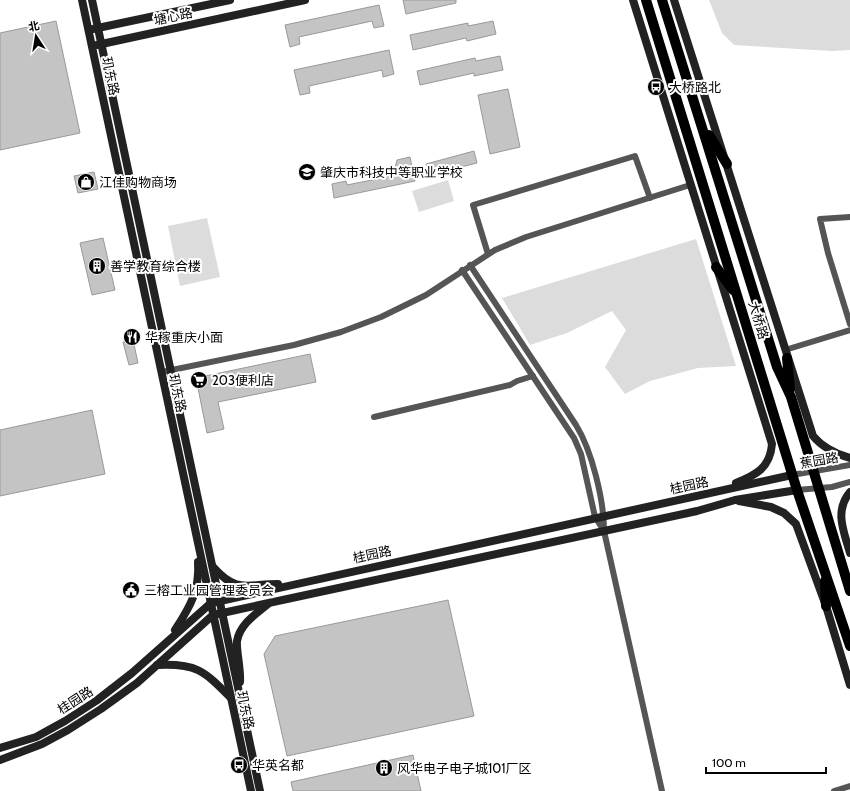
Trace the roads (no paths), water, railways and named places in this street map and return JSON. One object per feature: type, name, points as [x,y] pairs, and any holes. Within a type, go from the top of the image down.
[{"type":"main road","name":"玑东路","points":[[82,0],[251,791]]},
{"type":"main road","name":"玑东路","points":[[92,0],[260,791]]},
{"type":"main road","name":"塘心路","points":[[89,30],[230,0]]},
{"type":"main road","name":"塘心路","points":[[92,46],[305,0]]},
{"type":"main road","points":[[633,0],[772,444],[771,452],[760,472],[754,476],[712,492]]},
{"type":"main road","points":[[640,0],[658,38]]},
{"type":"main road","name":"大桥路","points":[[646,0],[792,475],[825,577],[835,598],[850,646]]},
{"type":"main road","name":"大桥路","points":[[662,0],[777,367],[791,397],[812,472],[850,591]]},
{"type":"main road","points":[[674,0],[786,354],[814,436],[819,443],[829,450],[850,458]]},
{"type":"main road","points":[[701,122],[727,164]]},
{"type":"main road","points":[[716,268],[738,297]]},
{"type":"main road","points":[[786,354],[791,397]]},
{"type":"main road","name":"桂园路","points":[[0,748],[36,737],[65,721],[119,683],[211,603],[604,515],[792,475]]},
{"type":"main road","name":"桂园路","points":[[213,615],[697,511],[735,500],[797,490]]},
{"type":"main road","points":[[850,492],[844,500],[840,516],[850,553]]},
{"type":"main road","points":[[735,500],[771,507],[784,513],[796,524],[826,606],[850,685]]},
{"type":"main road","points":[[166,642],[184,617],[194,599],[199,579],[199,549]]},
{"type":"main road","points":[[211,565],[230,583],[247,586],[264,584],[292,584]]},
{"type":"main road","points":[[825,577],[826,606]]},
{"type":"main road","points":[[239,691],[240,671],[237,642],[242,629],[251,618],[271,602]]},
{"type":"main road","points":[[0,760],[42,744],[68,730],[125,691],[157,665],[213,615]]},
{"type":"main road","points":[[157,665],[184,665],[196,668],[207,674],[231,698]]},
{"type":"street","points":[[488,254],[473,205],[635,156],[650,198]]},
{"type":"street","points":[[162,372],[294,345],[341,332],[381,317],[426,295],[488,254],[526,237],[690,185]]},
{"type":"street","points":[[850,217],[820,219],[828,253],[850,324]]},
{"type":"street","points":[[470,265],[581,432],[589,452],[604,515],[604,531],[662,791]]},
{"type":"street","points":[[462,270],[569,430],[578,446],[596,517],[604,531]]},
{"type":"street","points":[[786,354],[850,330]]},
{"type":"street","points":[[374,416],[510,385],[533,376]]},
{"type":"street","name":"蕉园路","points":[[792,475],[850,465]]},
{"type":"street","points":[[797,490],[832,487],[850,482]]},
{"type":"street","points":[[834,791],[850,786]]},
{"type":"place","name":"大桥路北","points":[[656,87]]},
{"type":"place","name":"肇庆市科技中等职业学校","points":[[307,172]]},
{"type":"place","name":"江佳购物商场","points":[[86,182]]},
{"type":"place","name":"善学教育综合楼","points":[[97,266]]},
{"type":"place","name":"华稼重庆小面","points":[[132,337]]},
{"type":"place","name":"203便利店","points":[[199,380]]},
{"type":"place","name":"三榕工业园管理委员会","points":[[131,590]]},
{"type":"place","name":"华英名都","points":[[239,765]]},
{"type":"place","name":"风华电子电子城101厂区","points":[[384,768]]}]
